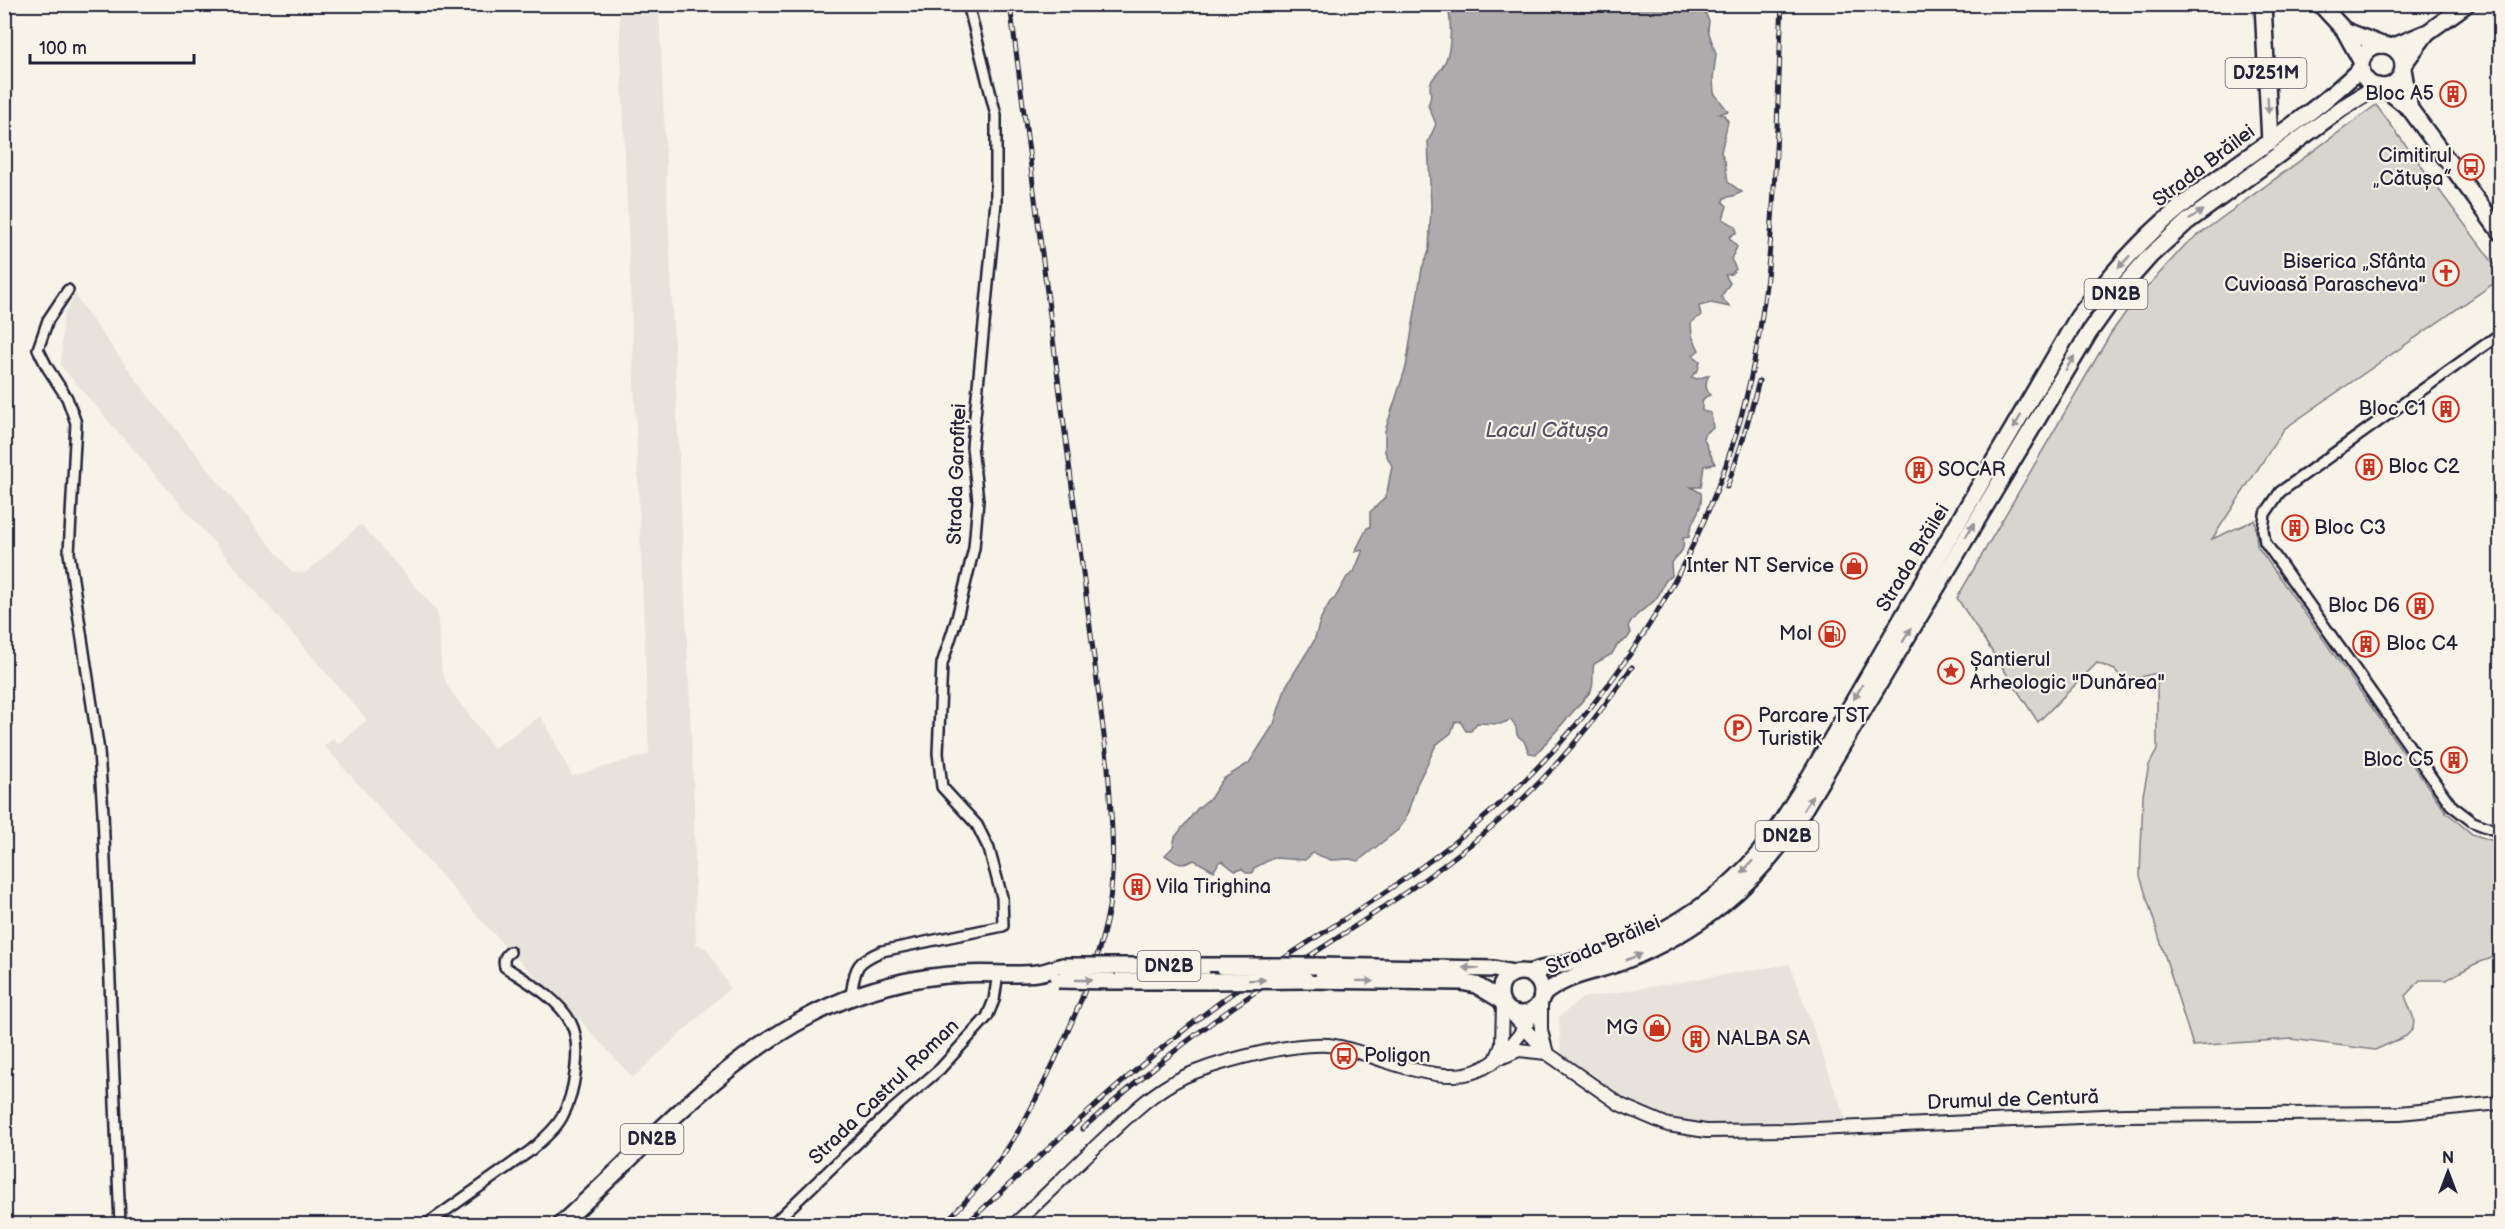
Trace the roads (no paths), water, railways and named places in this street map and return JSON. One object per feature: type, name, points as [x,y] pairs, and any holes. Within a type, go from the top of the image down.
[{"type":"main road","name":"DJ251M","points":[[2263,4],[2270,142]]},
{"type":"main road","points":[[2320,4],[2344,30],[2366,80],[2381,87],[2410,109],[2500,232]]},
{"type":"main road","name":"Strada Brăilei","points":[[561,1224],[745,1055],[782,1030],[825,1006],[851,995],[921,979],[962,974],[1114,973],[1222,966],[1494,969],[1521,973],[1614,951],[1647,938],[1706,902],[1743,871],[1767,843],[1807,781],[2078,317],[2133,252],[2176,210],[2333,95],[2361,65],[2365,53],[2372,47],[2387,46],[2428,32],[2467,4]]},
{"type":"main road","points":[[2344,30],[2398,52],[2403,67],[2410,109]]},
{"type":"main road","name":"Strada Brăilei","points":[[1540,1000],[1566,978],[1618,963],[1653,949],[1689,929],[1722,906],[1752,880],[1778,851],[1802,813],[2083,342],[2118,291],[2150,256],[2187,222],[2342,108],[2396,81],[2428,32]]},
{"type":"main road","name":"Strada Brăilei","points":[[1114,973],[1209,981],[1461,982],[1476,985],[1504,1005]]},
{"type":"main road","points":[[1504,1005],[1501,987],[1508,977],[1521,973],[1537,980],[1540,1000]]},
{"type":"main road","name":"DN2B","points":[[1504,1005],[1521,1014],[1533,1010],[1540,1000]]},
{"type":"street","name":"Strada Garofiței","points":[[851,995],[856,966],[867,957],[882,951],[1003,926],[1002,897],[989,849],[977,825],[942,787],[938,753],[942,664],[957,618],[974,548],[978,500],[972,447],[996,202],[996,115],[968,4]]},
{"type":"street","points":[[68,290],[48,320],[39,341],[38,350],[46,367],[67,398],[76,423],[69,542],[99,751],[104,813],[120,1224]]},
{"type":"street","points":[[2500,334],[2280,492],[2265,514],[2263,530],[2265,542],[2292,582],[2451,805],[2473,822],[2500,832]]},
{"type":"street","points":[[427,1224],[530,1151],[562,1117],[571,1090],[577,1044],[571,1023],[547,997],[505,966],[503,961],[505,955],[510,952]]},
{"type":"street","name":"Strada Castrul Roman","points":[[773,1224],[891,1111],[940,1069],[987,1017],[994,1000],[998,973]]},
{"type":"street","points":[[1493,1064],[1524,1030],[1540,1000]]},
{"type":"street","points":[[1015,1224],[1149,1098],[1169,1084],[1205,1068],[1272,1052],[1322,1045],[1350,1049],[1410,1070],[1435,1075],[1472,1074],[1519,1050],[1548,1054],[1541,1030],[1540,1000]]},
{"type":"street","points":[[1493,1064],[1502,1045],[1504,1005]]},
{"type":"street","name":"Drumul de Centură","points":[[1504,1005],[1524,1030],[1548,1054],[1600,1092],[1636,1114],[1668,1125],[1706,1131],[1794,1130],[2103,1115],[2400,1113],[2500,1103]]},
{"type":"water","name":"Lacul Cătușa","points":[[1448,5],[1702,5],[1709,21],[1708,30],[1716,54],[1714,93],[1728,111],[1719,114],[1724,115],[1728,121],[1721,152],[1725,161],[1728,182],[1742,192],[1724,198],[1723,202],[1727,206],[1723,219],[1735,226],[1737,232],[1729,237],[1737,247],[1731,259],[1736,269],[1731,274],[1725,275],[1730,283],[1721,297],[1730,307],[1711,303],[1699,306],[1701,315],[1691,323],[1692,336],[1699,350],[1693,355],[1700,361],[1698,370],[1691,377],[1697,379],[1709,375],[1706,385],[1710,395],[1703,401],[1702,411],[1711,413],[1713,428],[1703,437],[1715,464],[1704,466],[1701,487],[1691,487],[1701,493],[1699,511],[1691,526],[1689,537],[1683,538],[1682,550],[1671,564],[1672,576],[1668,578],[1655,600],[1631,622],[1628,627],[1631,633],[1627,639],[1617,645],[1612,654],[1594,664],[1591,691],[1536,754],[1529,753],[1524,741],[1517,735],[1516,727],[1511,720],[1500,724],[1477,723],[1471,731],[1466,731],[1460,721],[1455,722],[1451,733],[1436,745],[1417,784],[1405,821],[1398,830],[1358,861],[1331,860],[1313,853],[1305,860],[1273,858],[1254,868],[1252,873],[1246,873],[1242,869],[1235,871],[1222,861],[1214,871],[1194,860],[1185,864],[1178,863],[1165,855],[1173,847],[1175,837],[1197,809],[1211,797],[1223,779],[1249,763],[1274,724],[1286,686],[1314,641],[1321,618],[1347,577],[1354,572],[1363,550],[1355,552],[1367,528],[1370,527],[1370,512],[1384,499],[1387,492],[1392,466],[1385,452],[1385,431],[1406,367],[1422,268],[1429,251],[1431,205],[1428,142],[1436,124],[1428,105],[1431,99],[1431,82],[1443,66],[1450,44]]},
{"type":"railway","points":[[943,1224],[983,1181],[1014,1139],[1052,1067],[1091,975],[1106,924],[1112,872],[1108,767],[1010,4]]},
{"type":"railway","points":[[966,1224],[1090,1110],[1153,1055],[1219,1003],[1366,905],[1452,844],[1502,801],[1549,755],[1592,706],[1631,653],[1665,598],[1695,540],[1721,480],[1741,417],[1753,366],[1762,315],[1773,212],[1782,4]]},
{"type":"railway","points":[[1727,487],[1759,381]]},
{"type":"railway","points":[[1082,1129],[1211,1023],[1420,882],[1482,835],[1529,793],[1561,759],[1605,705],[1632,667]]},
{"type":"place","name":"Bloc A5","points":[[2453,94]]},
{"type":"place","name":"Cimitirul „Cătușa”","points":[[2471,167]]},
{"type":"place","name":"Biserica „Sfânta Cuvioasă Parascheva\"","points":[[2446,273]]},
{"type":"place","name":"Bloc C1","points":[[2446,409]]},
{"type":"place","name":"Bloc C2","points":[[2369,467]]},
{"type":"place","name":"SOCAR","points":[[1919,470]]},
{"type":"place","name":"Bloc C3","points":[[2295,528]]},
{"type":"place","name":"Inter NT Service","points":[[1854,566]]},
{"type":"place","name":"Bloc D6","points":[[2420,606]]},
{"type":"place","name":"Mol","points":[[1832,634]]},
{"type":"place","name":"Bloc C4","points":[[2366,644]]},
{"type":"place","name":"Șantierul Arheologic \"Dunărea\"","points":[[1951,671]]},
{"type":"place","name":"Parcare TST Turistik","points":[[1738,728]]},
{"type":"place","name":"Bloc C5","points":[[2454,760]]},
{"type":"place","name":"Vila Tirighina","points":[[1137,887]]},
{"type":"place","name":"MG","points":[[1657,1028]]},
{"type":"place","name":"NALBA SA","points":[[1696,1039]]},
{"type":"place","name":"Poligon","points":[[1344,1056]]}]
